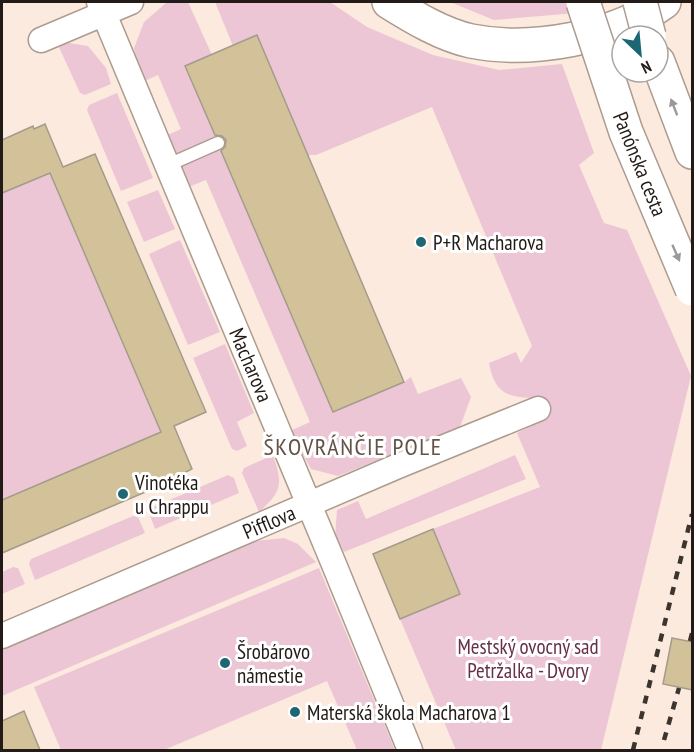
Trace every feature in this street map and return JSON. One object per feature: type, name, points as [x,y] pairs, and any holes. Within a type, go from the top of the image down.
[{"type":"main road","points":[[389,2],[448,33],[470,41],[522,45],[564,41],[597,32],[626,23],[664,2]]},
{"type":"main road","name":"Panónska cesta","points":[[583,2],[626,132],[693,289]]},
{"type":"main road","points":[[640,2],[646,24]]},
{"type":"main road","points":[[667,84],[693,152]]},
{"type":"street","points":[[41,40],[102,7],[131,2]]},
{"type":"street","name":"Macharova","points":[[102,7],[410,750]]},
{"type":"street","name":"Pifflova","points":[[2,636],[538,409]]},
{"type":"lane","points":[[168,165],[218,143]]},
{"type":"green space","points":[[167,2],[188,2],[212,55],[186,66],[333,412],[411,377],[418,394],[461,378],[471,397],[460,427],[338,476],[311,469],[290,431],[310,422],[206,180],[186,188],[163,137],[181,129],[158,75],[140,83],[134,48],[144,22]]},
{"type":"green space","name":"Mestský ovocný sad Petržalka - Dvory","points":[[215,2],[330,2],[367,27],[433,55],[499,70],[562,64],[594,153],[579,165],[604,223],[627,230],[691,376],[601,750],[456,750],[400,619],[460,594],[433,529],[540,487],[517,433],[546,419],[536,398],[510,395],[504,392],[492,373],[489,363],[516,352],[521,363],[532,346],[432,107],[316,155],[308,155],[233,46]]},
{"type":"green space","points":[[450,2],[608,2],[576,13],[494,20]]},
{"type":"green space","points":[[69,43],[88,46],[106,68],[111,84],[85,95],[80,93],[58,45]]},
{"type":"green space","points":[[117,93],[153,178],[121,191],[87,110],[89,105]]},
{"type":"green space","points":[[50,173],[161,432],[2,500],[2,193]]},
{"type":"green space","points":[[158,190],[175,229],[144,242],[127,202]]},
{"type":"green space","points":[[180,240],[220,332],[188,345],[149,254]]},
{"type":"green space","points":[[225,344],[254,413],[237,422],[247,446],[237,451],[232,449],[193,358]]},
{"type":"green space","points":[[273,455],[278,473],[278,487],[272,499],[259,512],[242,473],[244,468]]},
{"type":"green space","points":[[515,455],[526,479],[344,552],[335,537],[337,510],[358,501],[366,519]]},
{"type":"green space","points":[[228,475],[234,478],[239,493],[155,529],[149,513],[151,508]]},
{"type":"green space","points":[[133,516],[138,517],[145,533],[35,580],[29,564],[31,559]]},
{"type":"green space","points":[[284,538],[298,544],[316,562],[2,696],[2,646],[245,542]]},
{"type":"green space","points":[[13,567],[18,568],[25,584],[2,594],[2,572]]},
{"type":"green space","name":"Šrobárovo námestie","points":[[319,568],[395,750],[357,750],[327,681],[164,750],[61,750],[34,687]]},
{"type":"building","points":[[257,35],[404,382],[333,412],[221,151],[225,147],[226,140],[222,136],[215,135],[185,66]]},
{"type":"building","points":[[45,124],[63,167],[95,154],[206,412],[174,426],[192,469],[182,474],[183,476],[2,553],[2,500],[161,432],[50,173],[2,193],[2,140],[33,126],[34,129]]},
{"type":"building","points":[[433,529],[460,594],[400,619],[373,554]]},
{"type":"building","points":[[672,638],[693,642],[693,690],[663,684]]},
{"type":"building","points":[[24,711],[40,750],[2,750],[2,721]]},
{"type":"railway","points":[[633,750],[692,514]]},
{"type":"railway","points":[[690,641],[692,633]]},
{"type":"railway","points":[[664,740],[679,688]]},
{"type":"place","name":"P+R Macharova","points":[[421,242]]},
{"type":"place","name":"Vinotéka u Chrappu","points":[[123,494]]},
{"type":"place","name":"Šrobárovo námestie","points":[[225,663]]},
{"type":"place","name":"Materská škola Macharova 1","points":[[295,712]]},
{"type":"district","name":"ŠKOVRÁNČIE POLE","points":[[353,446]]}]
